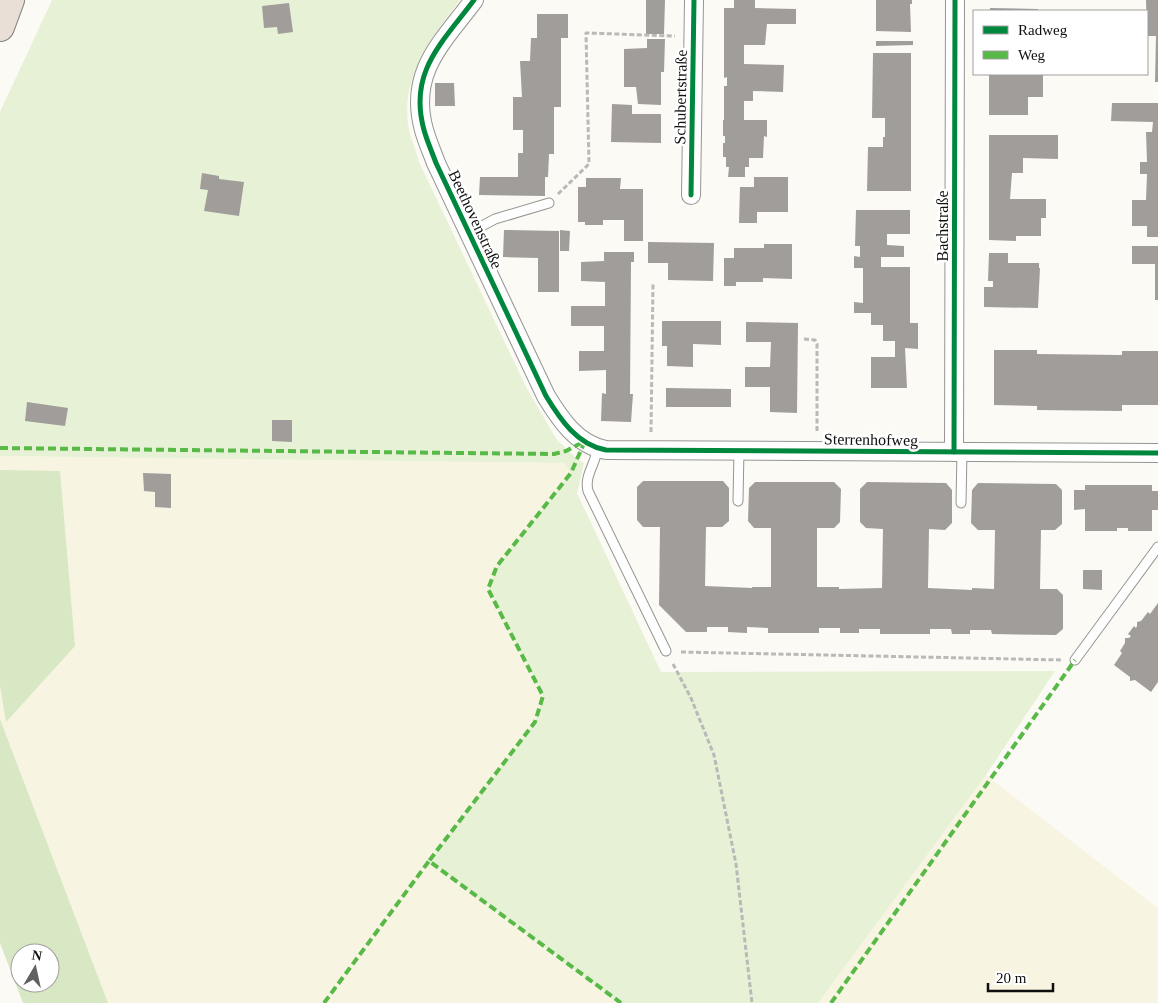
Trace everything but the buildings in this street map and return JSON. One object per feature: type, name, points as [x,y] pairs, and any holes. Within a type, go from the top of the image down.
[{"type":"highway","points":[[0,27],[10,0]]},
{"type":"street","name":"Beethovenstraße","points":[[474,0],[433,55],[424,72],[420,88],[420,105],[424,130],[436,162],[546,396],[559,417],[572,432],[591,445]]},
{"type":"street","name":"Schubertstraße","points":[[691,195],[694,0]]},
{"type":"street","name":"Bachstraße","points":[[955,0],[958,452]]},
{"type":"street","name":"Sterrenhofweg","points":[[591,445],[606,450],[1158,453]]},
{"type":"lane","points":[[469,233],[495,219],[549,203]]},
{"type":"lane","points":[[591,445],[595,461],[587,476],[588,491],[666,651]]},
{"type":"lane","points":[[738,501],[739,450]]},
{"type":"lane","points":[[958,452],[961,503]]},
{"type":"lane","points":[[1075,660],[1158,547]]},
{"type":"path","points":[[549,203],[589,164],[586,33],[693,37]]},
{"type":"path","points":[[651,449],[653,283]]},
{"type":"path","points":[[804,339],[815,340],[817,344],[817,450]]},
{"type":"path","points":[[752,1003],[736,864],[714,755],[691,698],[666,651],[1075,660]]},
{"type":"shaded area","points":[[0,456],[564,463],[571,473],[497,566],[488,589],[543,696],[535,722],[429,861],[619,1003],[108,1003],[0,719]]},
{"type":"shaded area","points":[[986,775],[1158,908],[1158,1003],[818,1003]]},
{"type":"green space","points":[[52,0],[460,0],[429,43],[414,73],[407,107],[410,134],[419,162],[527,389],[557,440],[584,463],[577,493],[661,672],[1055,671],[986,775],[818,1003],[619,1003],[429,861],[535,722],[543,696],[488,589],[497,566],[571,473],[564,463],[0,456],[0,112]]},
{"type":"green space","points":[[0,470],[60,471],[75,646],[6,722],[0,686]]},
{"type":"green space","points":[[0,719],[108,1003],[23,1003],[19,993],[60,993],[60,943],[10,943],[10,969],[0,943]]},
{"type":"marked path","points":[[585,441],[571,473],[497,566],[488,589],[543,696],[535,722],[429,861],[621,1003]]},
{"type":"marked path","points":[[0,448],[554,454],[566,451],[585,441]]},
{"type":"marked path","points":[[831,1003],[1075,660]]},
{"type":"marked path","points":[[324,1003],[429,861]]},
{"type":"cycle path","points":[[474,0],[440,45],[424,75],[420,110],[424,130],[436,163],[546,396],[563,422],[586,443],[606,450],[1158,453]]},
{"type":"cycle path","points":[[691,195],[694,0]]},
{"type":"cycle path","points":[[954,452],[955,0]]}]
